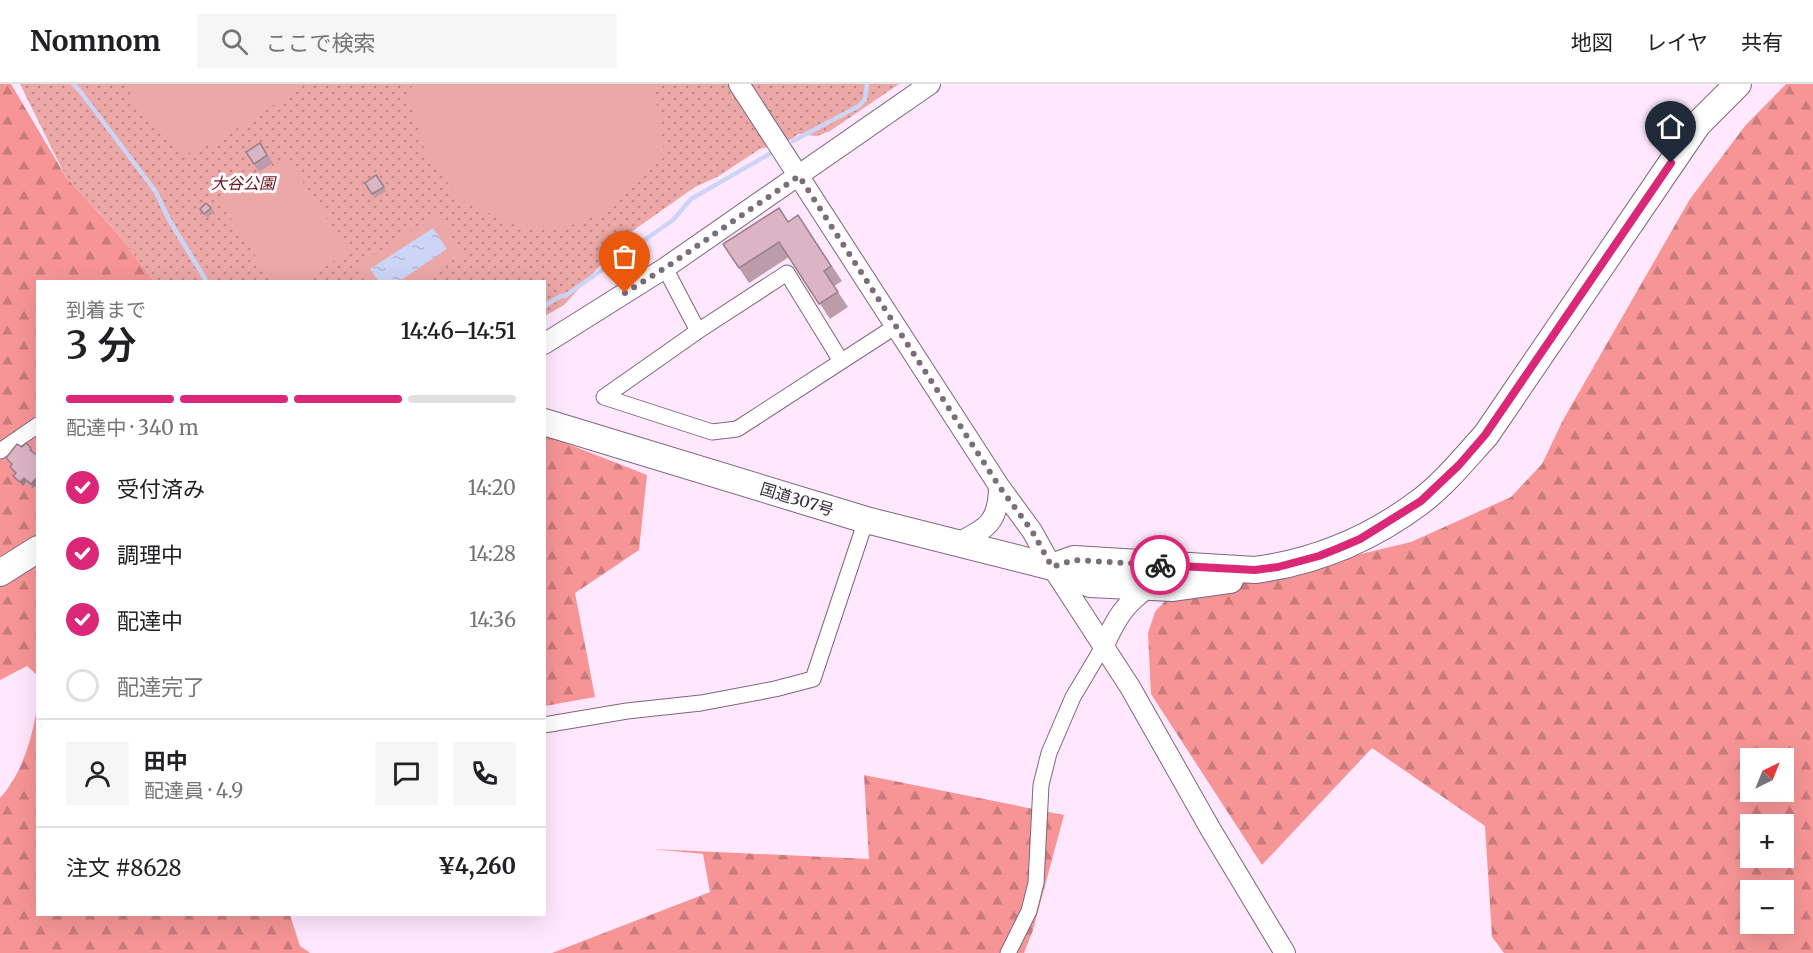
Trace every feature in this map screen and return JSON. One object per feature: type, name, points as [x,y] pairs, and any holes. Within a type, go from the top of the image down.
[{"type":"highway","name":"国道307号","points":[[1052,567],[1074,560],[1255,570],[1278,567],[1319,556],[1360,539],[1421,501],[1459,465],[1485,435],[1698,124],[1738,84]]},
{"type":"highway","name":"国道307号","points":[[546,420],[866,520],[1052,567],[1090,584],[1173,588],[1224,582],[1255,570]]},
{"type":"highway","points":[[0,573],[36,550]]},
{"type":"street","points":[[739,84],[999,486],[1032,531],[1052,567],[1104,645],[1285,953]]},
{"type":"street","points":[[546,343],[665,268],[930,84]]},
{"type":"street","points":[[665,268],[698,331]]},
{"type":"street","points":[[841,361],[787,273],[604,396],[712,432],[737,429],[896,326]]},
{"type":"street","points":[[0,451],[36,426]]},
{"type":"street","points":[[957,543],[989,525],[996,513],[999,486]]},
{"type":"street","points":[[546,725],[627,711],[701,703],[775,689],[813,678],[866,520]]},
{"type":"street","points":[[1008,953],[1029,911],[1036,883],[1041,785],[1049,753],[1073,697],[1104,645],[1118,616],[1132,599],[1149,587]]},
{"type":"green space","points":[[0,84],[11,84],[66,177],[117,233],[153,280],[36,280],[36,674],[27,666],[0,680]]},
{"type":"green space","name":"大谷公園","points":[[20,84],[899,84],[830,131],[817,136],[798,134],[792,139],[760,149],[717,177],[695,187],[631,232],[564,305],[546,315],[546,280],[153,280],[117,233],[66,177]]},
{"type":"green space","points":[[126,84],[306,84],[224,137],[183,156],[159,126],[139,112]]},
{"type":"green space","points":[[413,84],[653,84],[665,156],[611,209],[560,230],[523,229],[459,199],[424,149],[408,92]]},
{"type":"green space","points":[[1786,84],[1813,84],[1813,953],[1504,953],[1492,937],[1485,826],[1372,748],[1262,865],[1151,694],[1148,633],[1155,612],[1165,601],[1411,542],[1511,497],[1542,464],[1563,420],[1690,199],[1745,126]]},
{"type":"green space","points":[[286,157],[349,251],[305,280],[272,280],[219,201]]},
{"type":"green space","points":[[437,213],[463,254],[431,274],[434,280],[364,280],[356,267]]},
{"type":"green space","points":[[546,435],[647,475],[639,550],[575,593],[595,697],[546,706]]},
{"type":"green space","points":[[36,712],[36,916],[290,916],[300,946],[310,953],[0,953],[0,798],[8,789],[20,767]]},
{"type":"green space","points":[[864,775],[1064,815],[1033,930],[1024,953],[552,953],[710,892],[703,854],[652,849],[869,859]]},
{"type":"water","points":[[433,228],[447,249],[401,280],[378,280],[370,269]]},
{"type":"building","points":[[260,143],[267,155],[254,164],[246,152]]},
{"type":"building","points":[[376,175],[384,187],[372,194],[365,183]]},
{"type":"building","points":[[206,203],[211,208],[204,214],[200,209]]},
{"type":"building","points":[[779,208],[788,222],[798,215],[831,266],[824,271],[838,292],[819,304],[779,242],[739,268],[723,244]]},
{"type":"building","points":[[26,443],[36,454],[36,478],[31,484],[24,478],[20,482],[13,476],[16,473],[6,458],[17,444],[22,447]]},
{"type":"waterway","points":[[73,84],[156,192],[168,218],[206,280]]},
{"type":"waterway","points":[[793,141],[859,106],[865,99],[867,84]]},
{"type":"waterway","points":[[546,305],[565,296],[673,220],[691,199],[771,153]]},
{"type":"way so far","points":[[625,293],[799,176],[999,486],[1032,531],[1052,567],[1074,560],[1160,565]]},
{"type":"route","points":[[1160,565],[1255,570],[1278,567],[1319,556],[1360,539],[1421,501],[1459,465],[1485,435],[1671,163]]}]
